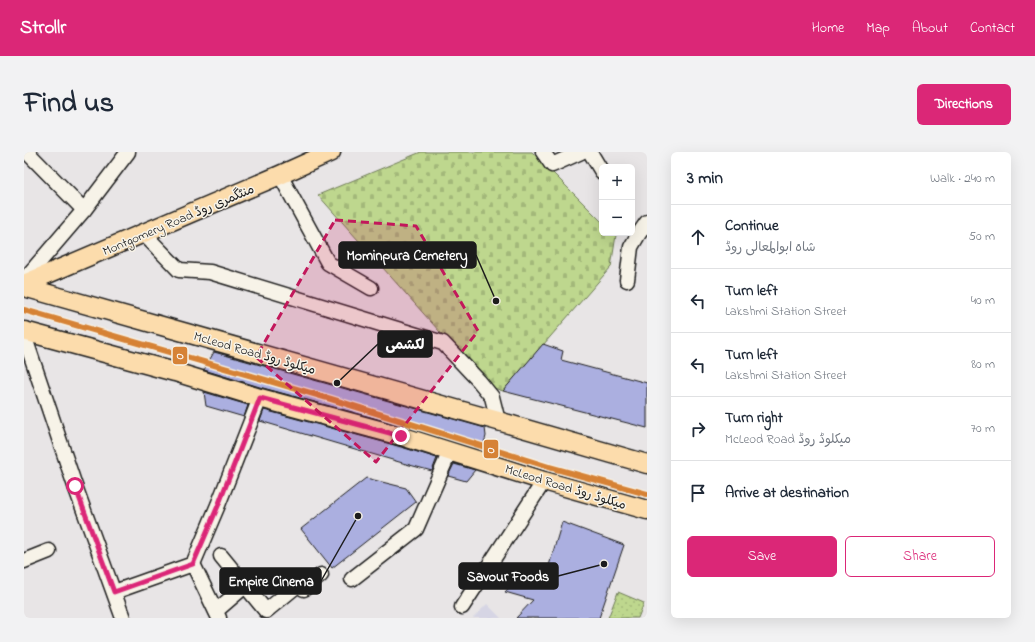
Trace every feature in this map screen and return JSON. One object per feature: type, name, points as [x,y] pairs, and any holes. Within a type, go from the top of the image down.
[{"type":"main road","name":"Montgomery Road منٹگمری روڈ","points":[[24,284],[280,176],[331,152]]},
{"type":"main road","name":"McLeod Road میکلوڈ روڈ","points":[[24,288],[647,464]]},
{"type":"main road","name":"McLeod Road میکلوڈ روڈ","points":[[24,331],[175,372],[260,398],[401,436],[544,481],[647,510]]},
{"type":"street","points":[[27,152],[84,210]]},
{"type":"street","points":[[24,280],[84,210],[128,152]]},
{"type":"street","points":[[543,152],[552,165],[581,152]]},
{"type":"street","points":[[590,152],[599,167]]},
{"type":"street","points":[[280,176],[328,263],[371,288]]},
{"type":"street","points":[[635,230],[647,222]]},
{"type":"street","points":[[143,233],[179,270],[210,272],[443,343],[492,397],[498,421]]},
{"type":"street","points":[[626,280],[634,236]]},
{"type":"street","points":[[24,336],[75,486],[123,618]]},
{"type":"street","points":[[114,592],[193,564],[218,506],[260,398]]},
{"type":"street","points":[[352,579],[416,529],[450,451]]},
{"type":"street","points":[[462,607],[544,481]]},
{"type":"street","points":[[24,561],[48,551]]},
{"type":"street","points":[[221,556],[266,611],[300,583],[304,589],[321,576]]},
{"type":"street","points":[[193,564],[217,615],[245,586]]},
{"type":"highlighted area","points":[[335,220],[416,226],[478,331],[376,462],[256,357]]},
{"type":"shaded area","points":[[487,604],[501,618],[473,618]]},
{"type":"green space","points":[[421,152],[532,152],[599,219],[599,236],[616,236],[611,267],[503,391],[488,386],[318,195]]},
{"type":"green space","points":[[618,592],[644,603],[638,618],[608,618]]},
{"type":"building","points":[[543,344],[563,351],[561,360],[647,383],[647,428],[503,391]]},
{"type":"building","points":[[214,352],[485,428],[486,436],[482,451],[404,426],[263,388],[204,370]]},
{"type":"building","points":[[204,392],[248,405],[244,417],[206,406]]},
{"type":"building","points":[[264,410],[437,458],[432,471],[406,464],[260,421]]},
{"type":"building","points":[[454,464],[475,470],[466,481],[448,476]]},
{"type":"building","points":[[366,478],[406,488],[416,502],[332,568],[301,529]]},
{"type":"building","points":[[562,522],[624,545],[599,618],[516,618],[533,600],[505,592],[521,574],[528,577],[531,565],[548,569]]},
{"type":"transit line","name":"O","points":[[24,310],[331,399],[549,467],[647,494]]},
{"type":"place","name":"Mominpura Cemetery","points":[[496,301]]},
{"type":"place","name":"لکشمی","points":[[337,383]]},
{"type":"place","name":"Empire Cinema","points":[[358,516]]},
{"type":"place","name":"Savour Foods","points":[[604,564]]},
{"type":"route","points":[[75,486],[114,592],[193,564],[218,506],[260,398],[401,436]]}]
